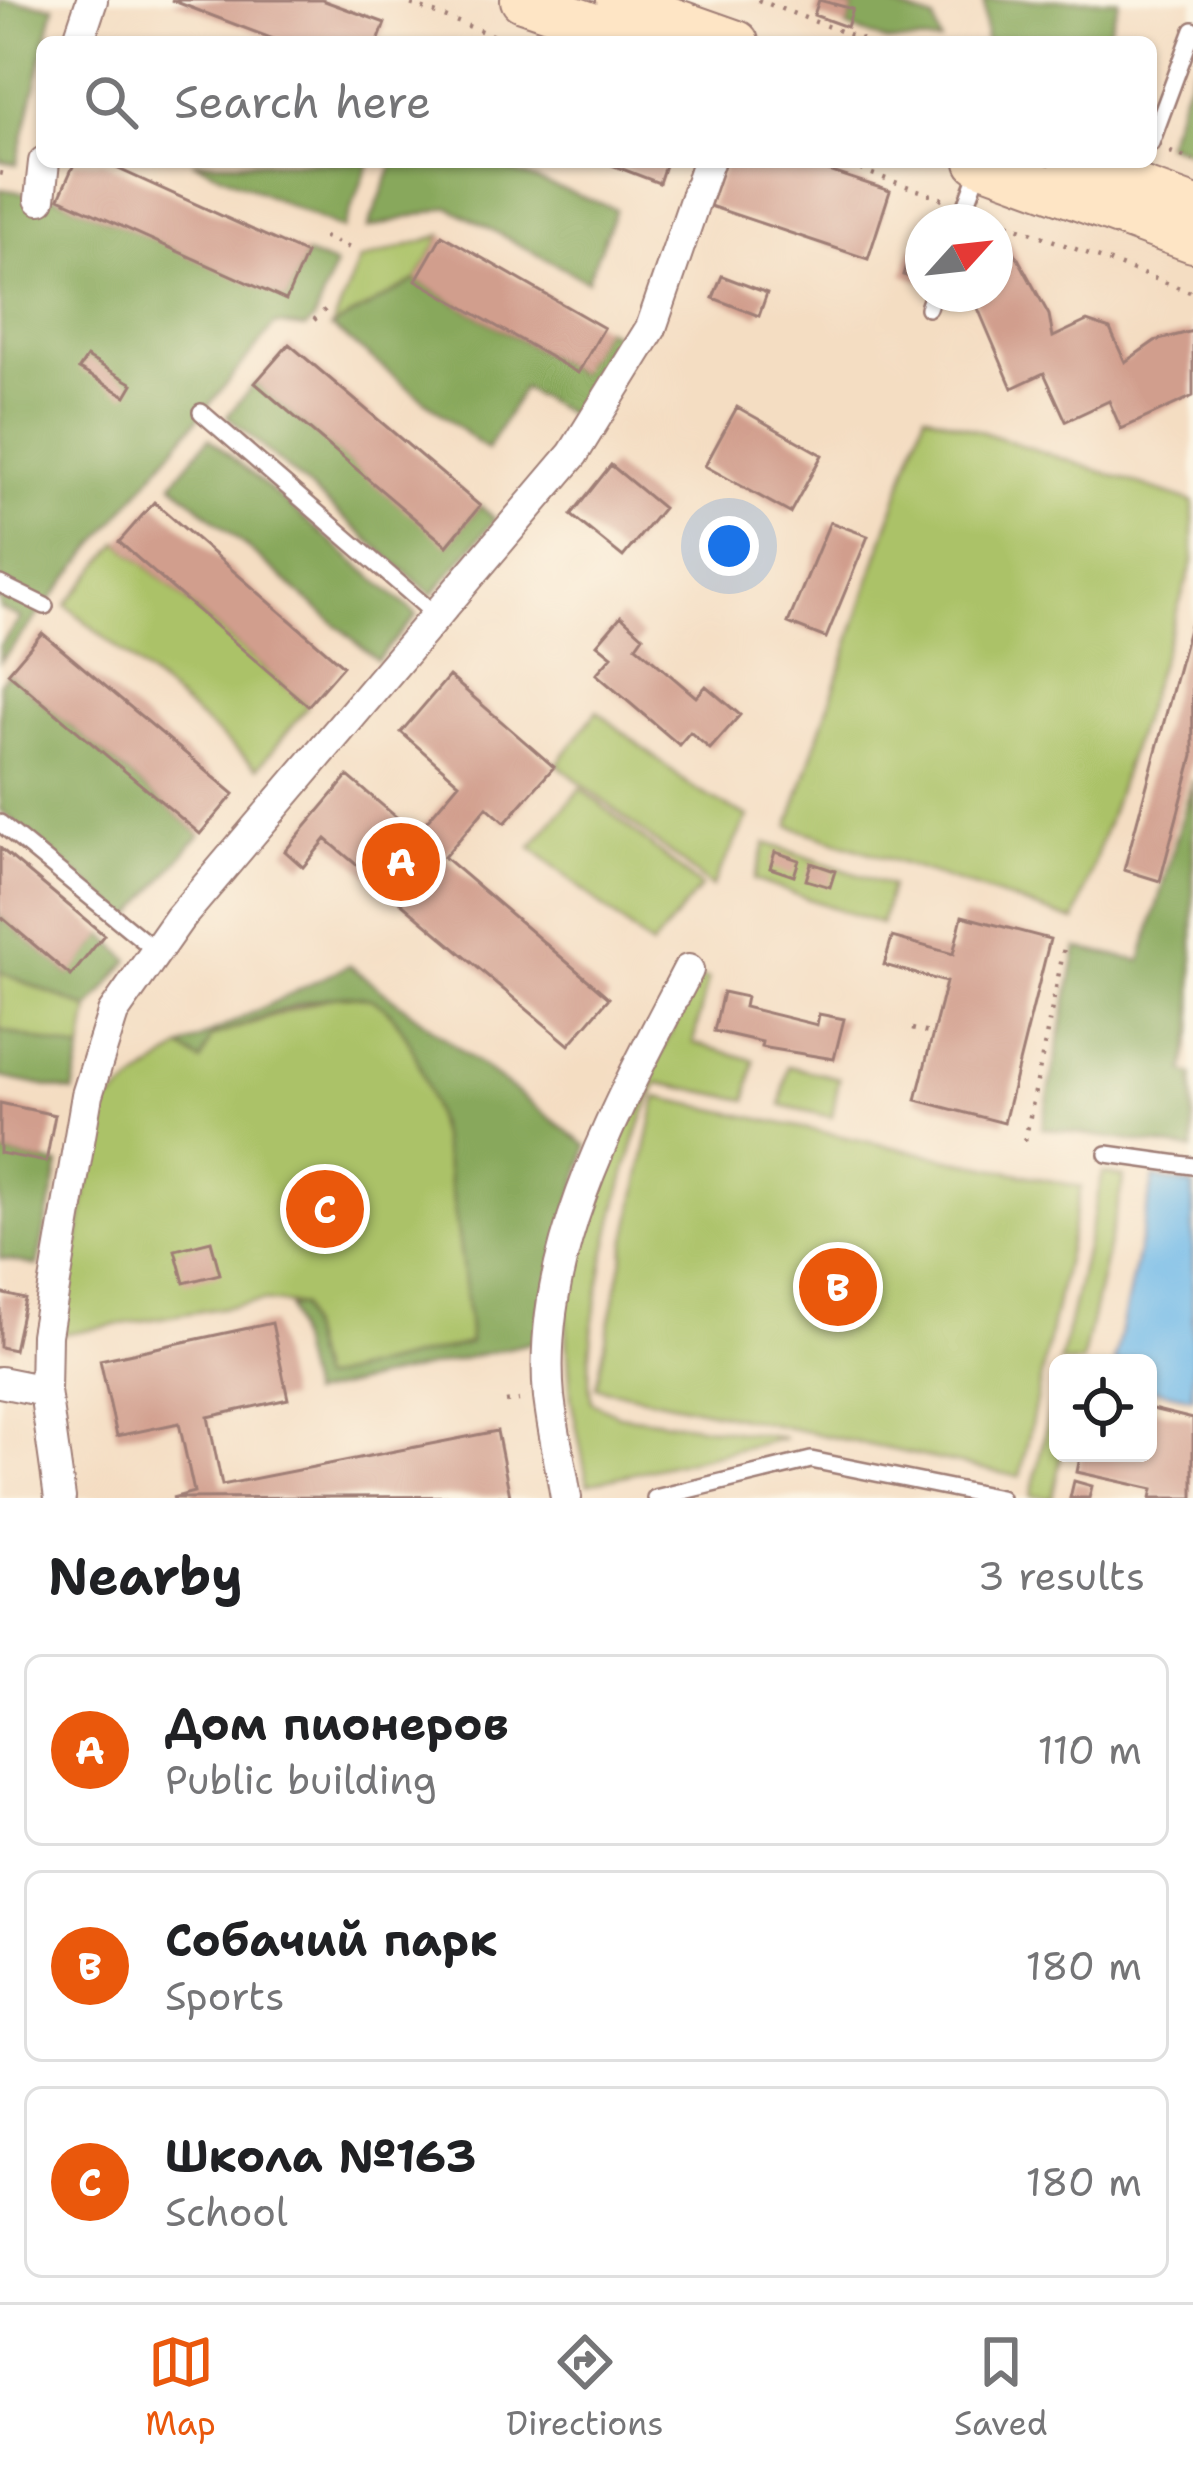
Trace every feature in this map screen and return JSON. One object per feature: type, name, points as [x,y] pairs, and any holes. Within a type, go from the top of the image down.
[{"type":"main road","points":[[522,0],[603,8],[713,36]]},
{"type":"main road","points":[[603,8],[637,36]]},
{"type":"main road","points":[[993,168],[1193,242]]},
{"type":"main road","points":[[1106,168],[1141,174],[1193,207]]},
{"type":"street","points":[[80,36],[92,0]]},
{"type":"street","points":[[40,199],[43,168]]},
{"type":"street","points":[[60,1498],[45,1391],[49,1316],[87,1095],[113,1013],[155,950],[544,495],[637,355],[706,168]]},
{"type":"street","points":[[566,1498],[549,1396],[558,1276],[601,1146],[688,970]]},
{"type":"street","points":[[0,1382],[45,1391]]},
{"type":"lane","points":[[1157,127],[1193,30]]},
{"type":"lane","points":[[966,204],[977,168]]},
{"type":"lane","points":[[201,412],[438,617]]},
{"type":"lane","points":[[0,584],[45,606]]},
{"type":"lane","points":[[0,823],[155,950]]},
{"type":"lane","points":[[1107,1154],[1193,1166]]},
{"type":"lane","points":[[655,1498],[811,1460],[1000,1498]]},
{"type":"path","points":[[400,0],[494,36]]},
{"type":"path","points":[[758,0],[853,36]]},
{"type":"path","points":[[852,168],[937,204]]},
{"type":"path","points":[[1013,232],[1193,293]]},
{"type":"path","points":[[324,237],[350,248]]},
{"type":"path","points":[[314,320],[326,309]]},
{"type":"path","points":[[1025,1142],[1064,948]]},
{"type":"path","points":[[912,1029],[933,1034]]},
{"type":"green space","points":[[0,0],[54,6],[47,36],[36,36],[36,83],[17,164],[0,161]]},
{"type":"green space","points":[[826,0],[877,0],[934,20],[939,36],[872,36],[847,27],[853,9]]},
{"type":"green space","points":[[984,0],[1119,0],[1107,36],[986,36]]},
{"type":"green space","points":[[1193,66],[1193,153],[1165,143]]},
{"type":"green space","points":[[206,168],[368,168],[343,229]]},
{"type":"green space","points":[[392,168],[503,168],[616,209],[587,281],[449,207],[368,228]]},
{"type":"green space","points":[[0,189],[59,198],[286,299],[306,254],[335,265],[314,320],[305,328],[275,324],[0,662],[0,645],[21,618],[0,609]]},
{"type":"green space","points":[[442,235],[416,280],[332,327],[360,260]]},
{"type":"green space","points":[[416,280],[577,373],[604,328],[629,342],[580,421],[523,388],[487,450],[332,327]]},
{"type":"green space","points":[[255,383],[448,545],[480,506],[495,519],[432,595],[227,416]]},
{"type":"green space","points":[[925,413],[1193,502],[1193,562],[1075,921],[789,826]]},
{"type":"green space","points":[[209,438],[417,615],[377,660],[172,483]]},
{"type":"green space","points":[[119,542],[308,706],[258,768],[66,605]]},
{"type":"green space","points":[[8,673],[200,834],[130,919],[0,810],[0,683]]},
{"type":"green space","points":[[597,711],[694,789],[748,817],[712,887],[557,764]]},
{"type":"green space","points":[[1193,780],[1193,1029],[1184,1072],[1193,1075],[1193,1150],[1042,1128],[1077,948],[1141,961]]},
{"type":"green space","points":[[581,788],[701,887],[651,947],[531,847]]},
{"type":"green space","points":[[766,843],[891,886],[881,924],[754,880]]},
{"type":"green space","points":[[0,916],[70,975],[104,935],[129,960],[89,1009],[0,972]]},
{"type":"green space","points":[[349,965],[587,1146],[534,1342],[309,1395],[289,1307],[301,1305],[319,1380],[470,1343],[444,1154],[414,1052],[394,1017],[370,999],[352,996],[290,1007],[211,1037],[201,1062],[181,1048]]},
{"type":"green space","points":[[0,972],[89,1009],[82,1051],[0,1030]]},
{"type":"green space","points":[[698,977],[708,980],[693,1043],[754,1060],[747,1100],[658,1083],[633,1148],[608,1241],[592,1336],[592,1402],[619,1415],[785,1438],[588,1484],[571,1399],[565,1305],[612,1151]]},
{"type":"green space","points":[[340,994],[376,1001],[399,1025],[418,1062],[434,1108],[456,1213],[470,1343],[319,1380],[301,1305],[263,1301],[61,1334],[100,1108],[181,1048],[200,1061],[211,1037]]},
{"type":"green space","points":[[0,1030],[82,1051],[73,1092],[0,1077]]},
{"type":"green space","points":[[788,1066],[839,1078],[832,1117],[781,1105]]},
{"type":"green space","points":[[657,1097],[1081,1187],[1020,1477],[596,1387]]},
{"type":"green space","points":[[0,1153],[59,1165],[37,1266],[0,1258]]},
{"type":"green space","points":[[1103,1173],[1124,1177],[1084,1354],[1062,1354]]},
{"type":"green space","points":[[1049,1414],[1049,1462],[1060,1462],[1052,1498],[1031,1496]]},
{"type":"water","points":[[1154,1177],[1193,1186],[1193,1398],[1157,1390],[1157,1354],[1116,1354]]},
{"type":"building","points":[[171,0],[322,0],[385,23],[380,36],[265,36]]},
{"type":"building","points":[[819,0],[853,9],[847,27],[814,15]]},
{"type":"building","points":[[72,168],[116,168],[306,254],[286,300],[59,198]]},
{"type":"building","points":[[620,168],[664,168],[659,183]]},
{"type":"building","points":[[723,168],[820,168],[890,191],[868,259],[710,206]]},
{"type":"building","points":[[442,235],[604,328],[578,373],[416,280]]},
{"type":"building","points":[[1013,249],[1049,315],[1053,337],[1087,321],[1110,329],[1125,362],[1155,341],[1193,331],[1193,396],[1121,429],[1109,401],[1066,421],[1044,373],[1012,388],[980,312],[1013,312]]},
{"type":"building","points":[[722,276],[767,293],[759,316],[713,298]]},
{"type":"building","points":[[289,344],[480,506],[447,546],[255,383]]},
{"type":"building","points":[[87,357],[133,384],[126,396],[79,369]]},
{"type":"building","points":[[737,407],[822,455],[790,513],[705,466]]},
{"type":"building","points":[[611,465],[663,508],[623,557],[571,515]]},
{"type":"building","points":[[154,502],[343,666],[308,706],[119,542]]},
{"type":"building","points":[[830,522],[868,536],[826,638],[788,623]]},
{"type":"building","points":[[621,616],[643,636],[636,646],[696,697],[706,686],[740,715],[710,749],[690,732],[679,745],[596,674],[612,656],[597,644]]},
{"type":"building","points":[[1192,618],[1193,756],[1160,881],[1124,870]]},
{"type":"building","points":[[42,633],[234,794],[200,834],[8,673]]},
{"type":"building","points":[[449,676],[554,767],[505,823],[487,807],[444,857],[609,998],[569,1045],[326,839],[303,867],[285,851],[348,776],[416,834],[459,783],[401,732]]},
{"type":"building","points":[[0,848],[104,935],[71,976],[0,916]]},
{"type":"building","points":[[775,852],[799,860],[794,876],[770,868]]},
{"type":"building","points":[[811,863],[835,871],[830,887],[806,880]]},
{"type":"building","points":[[962,916],[1050,939],[1004,1123],[916,1100],[946,982],[884,965],[892,937],[953,954]]},
{"type":"building","points":[[723,992],[746,997],[744,1007],[817,1025],[819,1014],[844,1019],[834,1059],[761,1047],[762,1042],[714,1031]]},
{"type":"building","points":[[0,1103],[55,1115],[46,1162],[0,1153]]},
{"type":"building","points":[[211,1241],[220,1274],[184,1283],[175,1250]]},
{"type":"building","points":[[0,1293],[25,1299],[14,1350],[0,1347]]},
{"type":"building","points":[[272,1323],[288,1399],[208,1417],[222,1485],[497,1431],[510,1496],[172,1498],[194,1492],[179,1423],[117,1436],[100,1360]]},
{"type":"building","points":[[1157,1410],[1193,1419],[1193,1498],[1151,1498],[1153,1489],[1077,1472],[1079,1462],[1157,1462]]},
{"type":"building","points":[[1074,1481],[1092,1486],[1089,1498],[1070,1498]]},
{"type":"place","name":"Дом пионеров","points":[[401,862]]},
{"type":"place","name":"Школа №163","points":[[325,1209]]},
{"type":"place","name":"Собачий парк","points":[[838,1287]]}]
